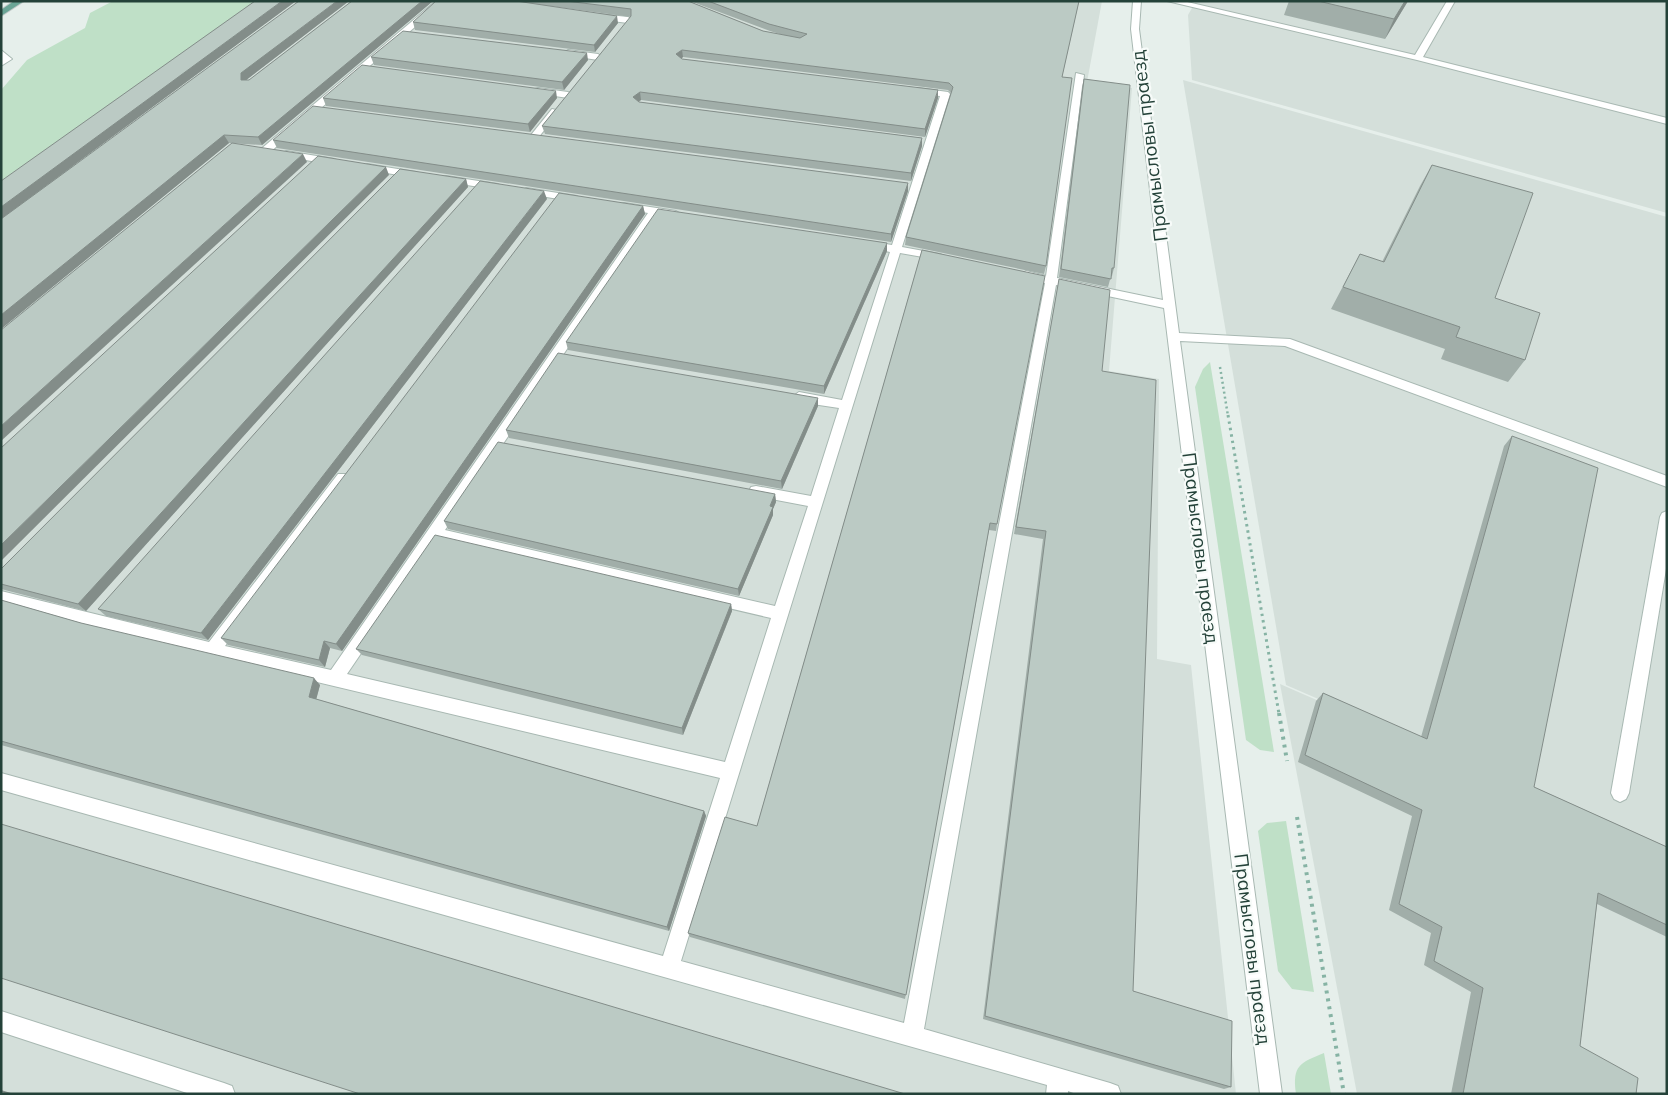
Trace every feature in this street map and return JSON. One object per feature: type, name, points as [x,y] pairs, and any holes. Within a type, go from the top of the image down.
[{"type":"main road","points":[[1,14],[20,1]]},
{"type":"street","points":[[441,1],[368,68],[261,150],[586,200]]},
{"type":"street","name":"Прамысловы праезд","points":[[1137,1],[1136,29],[1141,83],[1271,1094]]},
{"type":"street","points":[[1171,1],[1418,58],[1667,121]]},
{"type":"street","points":[[1418,58],[1452,1]]},
{"type":"street","points":[[589,16],[628,20],[622,28]]},
{"type":"street","points":[[560,52],[598,57]]},
{"type":"street","points":[[1,53],[8,59],[1,63]]},
{"type":"street","points":[[912,1037],[1051,280],[1079,75]]},
{"type":"street","points":[[529,90],[571,91],[534,137]]},
{"type":"street","points":[[670,968],[896,248],[911,187],[925,142],[945,94],[906,90]]},
{"type":"street","points":[[315,109],[334,111]]},
{"type":"street","points":[[304,173],[319,159]]},
{"type":"street","points":[[386,186],[400,172]]},
{"type":"street","points":[[466,199],[479,184]]},
{"type":"street","points":[[545,212],[557,196]]},
{"type":"street","points":[[616,205],[684,216]]},
{"type":"street","points":[[334,679],[496,442],[562,355],[655,211]]},
{"type":"street","points":[[858,242],[954,260]]},
{"type":"street","points":[[1012,272],[1169,305]]},
{"type":"street","points":[[1174,337],[1286,342],[1667,482]]},
{"type":"street","points":[[789,395],[847,405]]},
{"type":"street","points":[[496,442],[516,446]]},
{"type":"street","points":[[212,650],[349,470]]},
{"type":"street","points":[[739,488],[816,502]]},
{"type":"street","points":[[1620,793],[1667,517]]},
{"type":"street","points":[[434,533],[781,614]]},
{"type":"street","points":[[1,597],[90,622],[731,772]]},
{"type":"street","points":[[90,622],[103,607]]},
{"type":"street","points":[[1,782],[912,1037],[1057,1085],[1110,1094]]},
{"type":"street","points":[[1,1021],[224,1094]]},
{"type":"path","points":[[1218,358],[1287,761]]},
{"type":"path","points":[[1297,817],[1344,1094]]},
{"type":"shaded area","points":[[267,1],[1102,1],[1087,82],[1132,88],[1109,371],[1159,379],[1157,659],[1191,665],[1236,1094],[1,1094],[1,186]]},
{"type":"shaded area","points":[[1196,1],[1667,1],[1667,213],[1192,80],[1188,15]]},
{"type":"shaded area","points":[[1183,80],[1667,217],[1667,850],[1286,685]]},
{"type":"shaded area","points":[[1280,684],[1667,853],[1667,1094],[1357,1094]]},
{"type":"green space","points":[[113,1],[259,1],[1,181],[1,90],[27,60],[85,28],[90,13]]},
{"type":"green space","points":[[1210,362],[1274,752],[1260,750],[1246,740],[1195,387],[1203,369]]},
{"type":"green space","points":[[1286,821],[1314,992],[1292,989],[1278,971],[1258,831],[1267,823]]},
{"type":"green space","points":[[1324,1053],[1331,1094],[1296,1094],[1295,1077],[1300,1066]]},
{"type":"building","points":[[255,1],[282,1],[1,207],[1,181]]},
{"type":"building","points":[[299,1],[337,1],[241,73],[241,80],[249,80],[352,1],[422,1],[258,137],[224,135],[1,315],[1,219]]},
{"type":"building","points":[[436,1],[516,1],[617,16],[594,45],[413,22]]},
{"type":"building","points":[[566,1],[688,1],[763,31],[800,38],[807,34],[769,24],[708,1],[1079,1],[1062,77],[1072,78],[1046,266],[906,237],[953,87],[949,83],[682,50],[676,54],[682,59],[938,90],[925,129],[640,92],[633,97],[639,102],[922,138],[911,173],[542,126],[631,16],[631,9]]},
{"type":"building","points":[[1318,1],[1405,1],[1394,19]]},
{"type":"building","points":[[403,31],[587,53],[562,82],[371,57]]},
{"type":"building","points":[[362,65],[556,91],[528,124],[323,98]]},
{"type":"building","points":[[1084,79],[1130,85],[1114,268],[1112,268],[1111,279],[1061,269]]},
{"type":"building","points":[[313,106],[908,183],[891,234],[273,140]]},
{"type":"building","points":[[232,143],[303,154],[1,426],[1,330]]},
{"type":"building","points":[[318,156],[386,167],[1,545],[1,448]]},
{"type":"building","points":[[1432,165],[1533,193],[1495,298],[1540,313],[1525,360],[1456,337],[1460,327],[1343,287],[1360,254],[1384,262]]},
{"type":"building","points":[[400,169],[466,179],[78,604],[1,584],[1,569]]},
{"type":"building","points":[[480,181],[544,191],[201,633],[98,609]]},
{"type":"building","points":[[559,193],[643,206],[336,644],[324,641],[319,660],[221,638]]},
{"type":"building","points":[[658,209],[887,243],[824,386],[566,342]]},
{"type":"building","points":[[922,250],[1045,276],[997,524],[990,523],[906,995],[688,933],[725,817],[757,826]]},
{"type":"building","points":[[1059,279],[1110,290],[1102,371],[1156,380],[1133,991],[1232,1021],[1231,1087],[985,1016],[1046,531],[1016,527]]},
{"type":"building","points":[[558,353],[818,398],[781,481],[506,430]]},
{"type":"building","points":[[1512,436],[1598,468],[1534,787],[1667,847],[1667,925],[1598,893],[1580,1046],[1638,1078],[1636,1094],[1463,1094],[1483,988],[1434,961],[1442,927],[1399,904],[1422,810],[1305,755],[1323,693],[1427,739]]},
{"type":"building","points":[[498,442],[775,494],[770,506],[773,507],[738,589],[444,521]]},
{"type":"building","points":[[435,535],[731,604],[682,728],[356,649]]},
{"type":"building","points":[[1,600],[81,623],[314,678],[309,697],[704,811],[667,927],[1,741]]},
{"type":"building","points":[[1,824],[905,1094],[360,1094],[1,978]]}]
